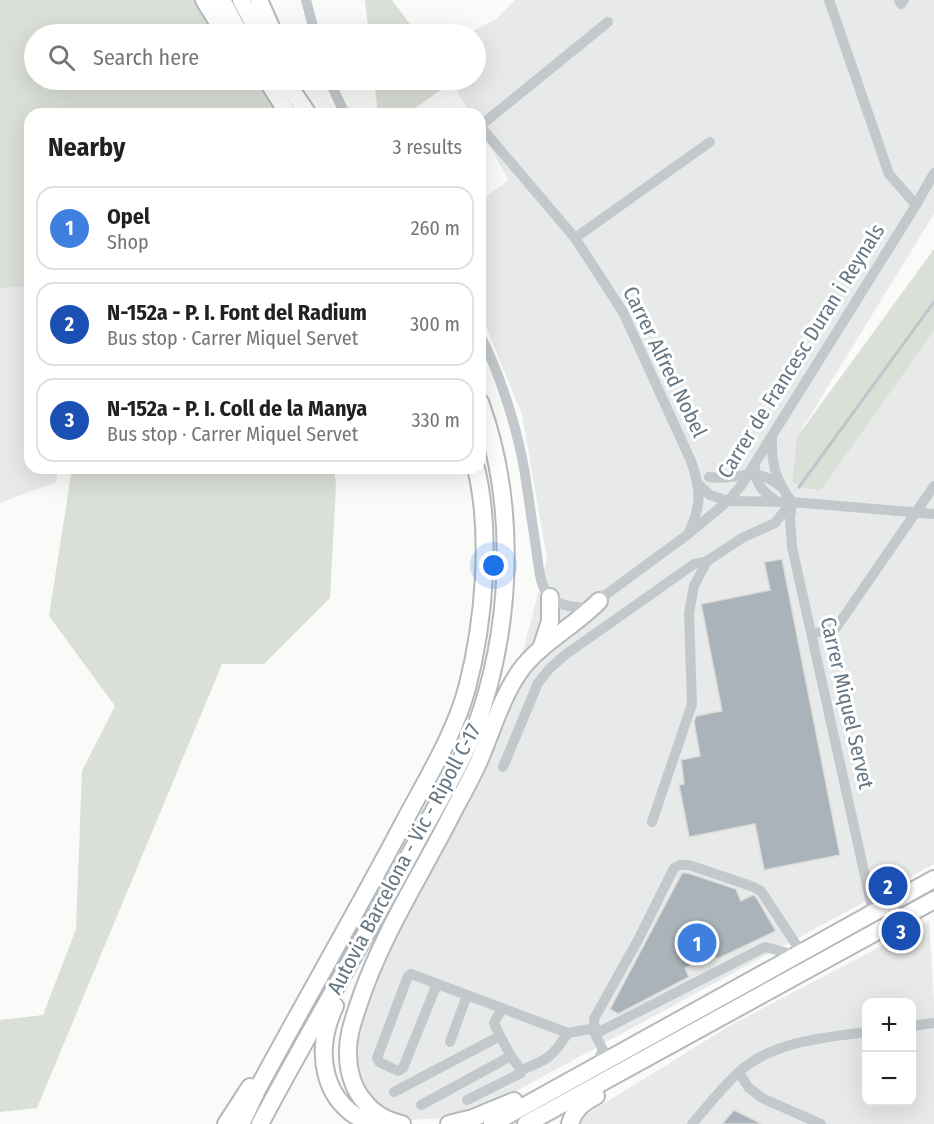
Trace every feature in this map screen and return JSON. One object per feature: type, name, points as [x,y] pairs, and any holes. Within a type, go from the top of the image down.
[{"type":"highway","points":[[204,0],[219,24]]},
{"type":"highway","points":[[222,0],[235,24]]},
{"type":"highway","points":[[241,0],[254,24]]},
{"type":"highway","points":[[260,0],[270,24]]},
{"type":"highway","points":[[278,90],[285,108]]},
{"type":"highway","points":[[282,90],[302,108]]},
{"type":"highway","points":[[303,90],[315,108]]},
{"type":"highway","name":"Autovia Barcelona - Vic - Ripoll C-17","points":[[260,1124],[292,1062],[348,966],[462,757],[482,708],[495,656],[504,602],[506,538],[499,471],[486,424]]},
{"type":"highway","name":"Autovia Barcelona - Vic - Ripoll C-17","points":[[241,1124],[442,750],[466,690],[480,631],[485,536],[477,474]]},
{"type":"highway","points":[[540,650],[550,621],[550,597]]},
{"type":"highway","points":[[402,1124],[393,1122],[370,1108],[360,1097],[353,1082],[348,1055],[354,1019],[373,965],[479,762],[504,698],[521,669],[540,650],[584,616],[598,601]]},
{"type":"highway","points":[[492,1124],[934,879]]},
{"type":"highway","points":[[526,1124],[934,900]]},
{"type":"highway","points":[[348,966],[342,991],[326,1028],[323,1058],[326,1075],[337,1098],[357,1118],[371,1124]]},
{"type":"highway","points":[[570,1124],[574,1113],[583,1103],[676,1048],[700,1028]]},
{"type":"highway","points":[[226,1124],[288,1033]]},
{"type":"highway","points":[[449,1124],[473,1118],[508,1104],[600,1056],[631,1046]]},
{"type":"street","points":[[306,0],[312,24]]},
{"type":"street","points":[[830,0],[890,174],[916,205]]},
{"type":"street","points":[[899,0],[902,4],[904,0]]},
{"type":"street","points":[[486,121],[608,22]]},
{"type":"street","points":[[334,90],[342,108]]},
{"type":"street","name":"Carrer Alfred Nobel","points":[[486,133],[574,238],[623,312],[691,462],[699,485],[698,509],[687,535]]},
{"type":"street","points":[[574,238],[710,142]]},
{"type":"street","name":"Carrer de Francesc Duran i Reynals","points":[[598,601],[687,535],[728,501],[753,470],[934,173]]},
{"type":"street","points":[[486,346],[510,411],[524,471],[541,581],[550,597],[574,608],[589,607],[598,601]]},
{"type":"street","points":[[772,437],[773,465],[781,487],[792,502]]},
{"type":"street","name":"Carrer Alfred Nobel","points":[[691,462],[709,477],[728,501]]},
{"type":"street","points":[[709,477],[725,479],[753,470],[781,487]]},
{"type":"street","points":[[753,470],[760,486],[779,502]]},
{"type":"street","points":[[699,485],[710,495],[728,501],[792,502],[934,514]]},
{"type":"street","points":[[812,634],[836,628],[934,486]]},
{"type":"street","points":[[503,767],[538,683],[550,668],[694,564],[707,561],[742,538],[775,523],[792,502]]},
{"type":"street","name":"Carrer Miquel Servet","points":[[792,502],[790,534],[873,912]]},
{"type":"street","points":[[652,822],[692,704],[690,599],[707,561]]},
{"type":"street","points":[[600,1056],[603,1050],[595,1031],[594,1019],[638,940],[674,868],[689,865],[761,891],[799,953]]},
{"type":"street","points":[[437,984],[403,1068],[398,1071],[379,1062],[377,1058],[408,976],[411,974],[568,1033],[595,1031],[765,947],[799,953]]},
{"type":"street","points":[[450,1042],[467,995]]},
{"type":"street","points":[[502,1008],[494,1023],[521,1070]]},
{"type":"street","points":[[916,1025],[934,1023]]},
{"type":"street","points":[[467,1100],[521,1073],[521,1070],[546,1060],[568,1033]]},
{"type":"street","points":[[692,1124],[739,1072],[755,1060],[781,1048],[811,1040],[862,1033]]},
{"type":"street","points":[[394,1092],[500,1036]]},
{"type":"street","points":[[421,1105],[511,1056]]},
{"type":"street","points":[[739,1072],[748,1087],[762,1098],[821,1124]]},
{"type":"shaded area","points":[[0,0],[216,0],[227,24],[24,24],[24,90],[262,90],[273,108],[24,108],[24,286],[0,288]]},
{"type":"shaded area","points":[[365,0],[392,0],[410,24],[368,24]]},
{"type":"shaded area","points":[[515,0],[934,0],[934,214],[797,437],[792,481],[799,487],[810,491],[821,490],[934,331],[934,864],[494,1103],[448,1118],[409,1120],[388,1115],[365,1096],[354,1059],[370,990],[513,689],[547,559],[522,414],[486,327],[486,197],[509,180],[486,140],[486,108],[467,108],[456,90],[486,90],[486,24],[496,19]]},
{"type":"shaded area","points":[[375,90],[441,90],[415,108],[377,108]]},
{"type":"shaded area","points":[[934,249],[934,331],[821,490],[802,488],[792,481],[797,437]]},
{"type":"shaded area","points":[[24,275],[24,474],[57,474],[56,482],[0,503],[0,277]]},
{"type":"shaded area","points":[[71,474],[335,474],[330,598],[264,664],[222,664],[37,1108],[0,1112],[0,1020],[43,1015],[76,929],[82,771],[115,706],[49,616]]},
{"type":"shaded area","points":[[929,921],[934,1003],[934,1124],[571,1124],[731,1025]]},
{"type":"building","points":[[782,559],[840,855],[764,870],[755,824],[689,837],[679,785],[684,784],[681,760],[700,756],[694,722],[696,716],[722,711],[701,604],[770,590],[764,562]]},
{"type":"building","points":[[682,873],[736,889],[741,901],[753,895],[776,931],[717,959],[713,954],[685,968],[689,977],[618,1014],[610,1009]]},
{"type":"building","points":[[734,1110],[762,1124],[722,1124]]},
{"type":"waterway","points":[[799,487],[934,302]]},
{"type":"place","name":"N-152a - P. I. Font del Radium","points":[[888,886]]},
{"type":"place","name":"N-152a - P. I. Coll de la Manya","points":[[901,931]]},
{"type":"place","name":"Opel","points":[[697,943]]}]
